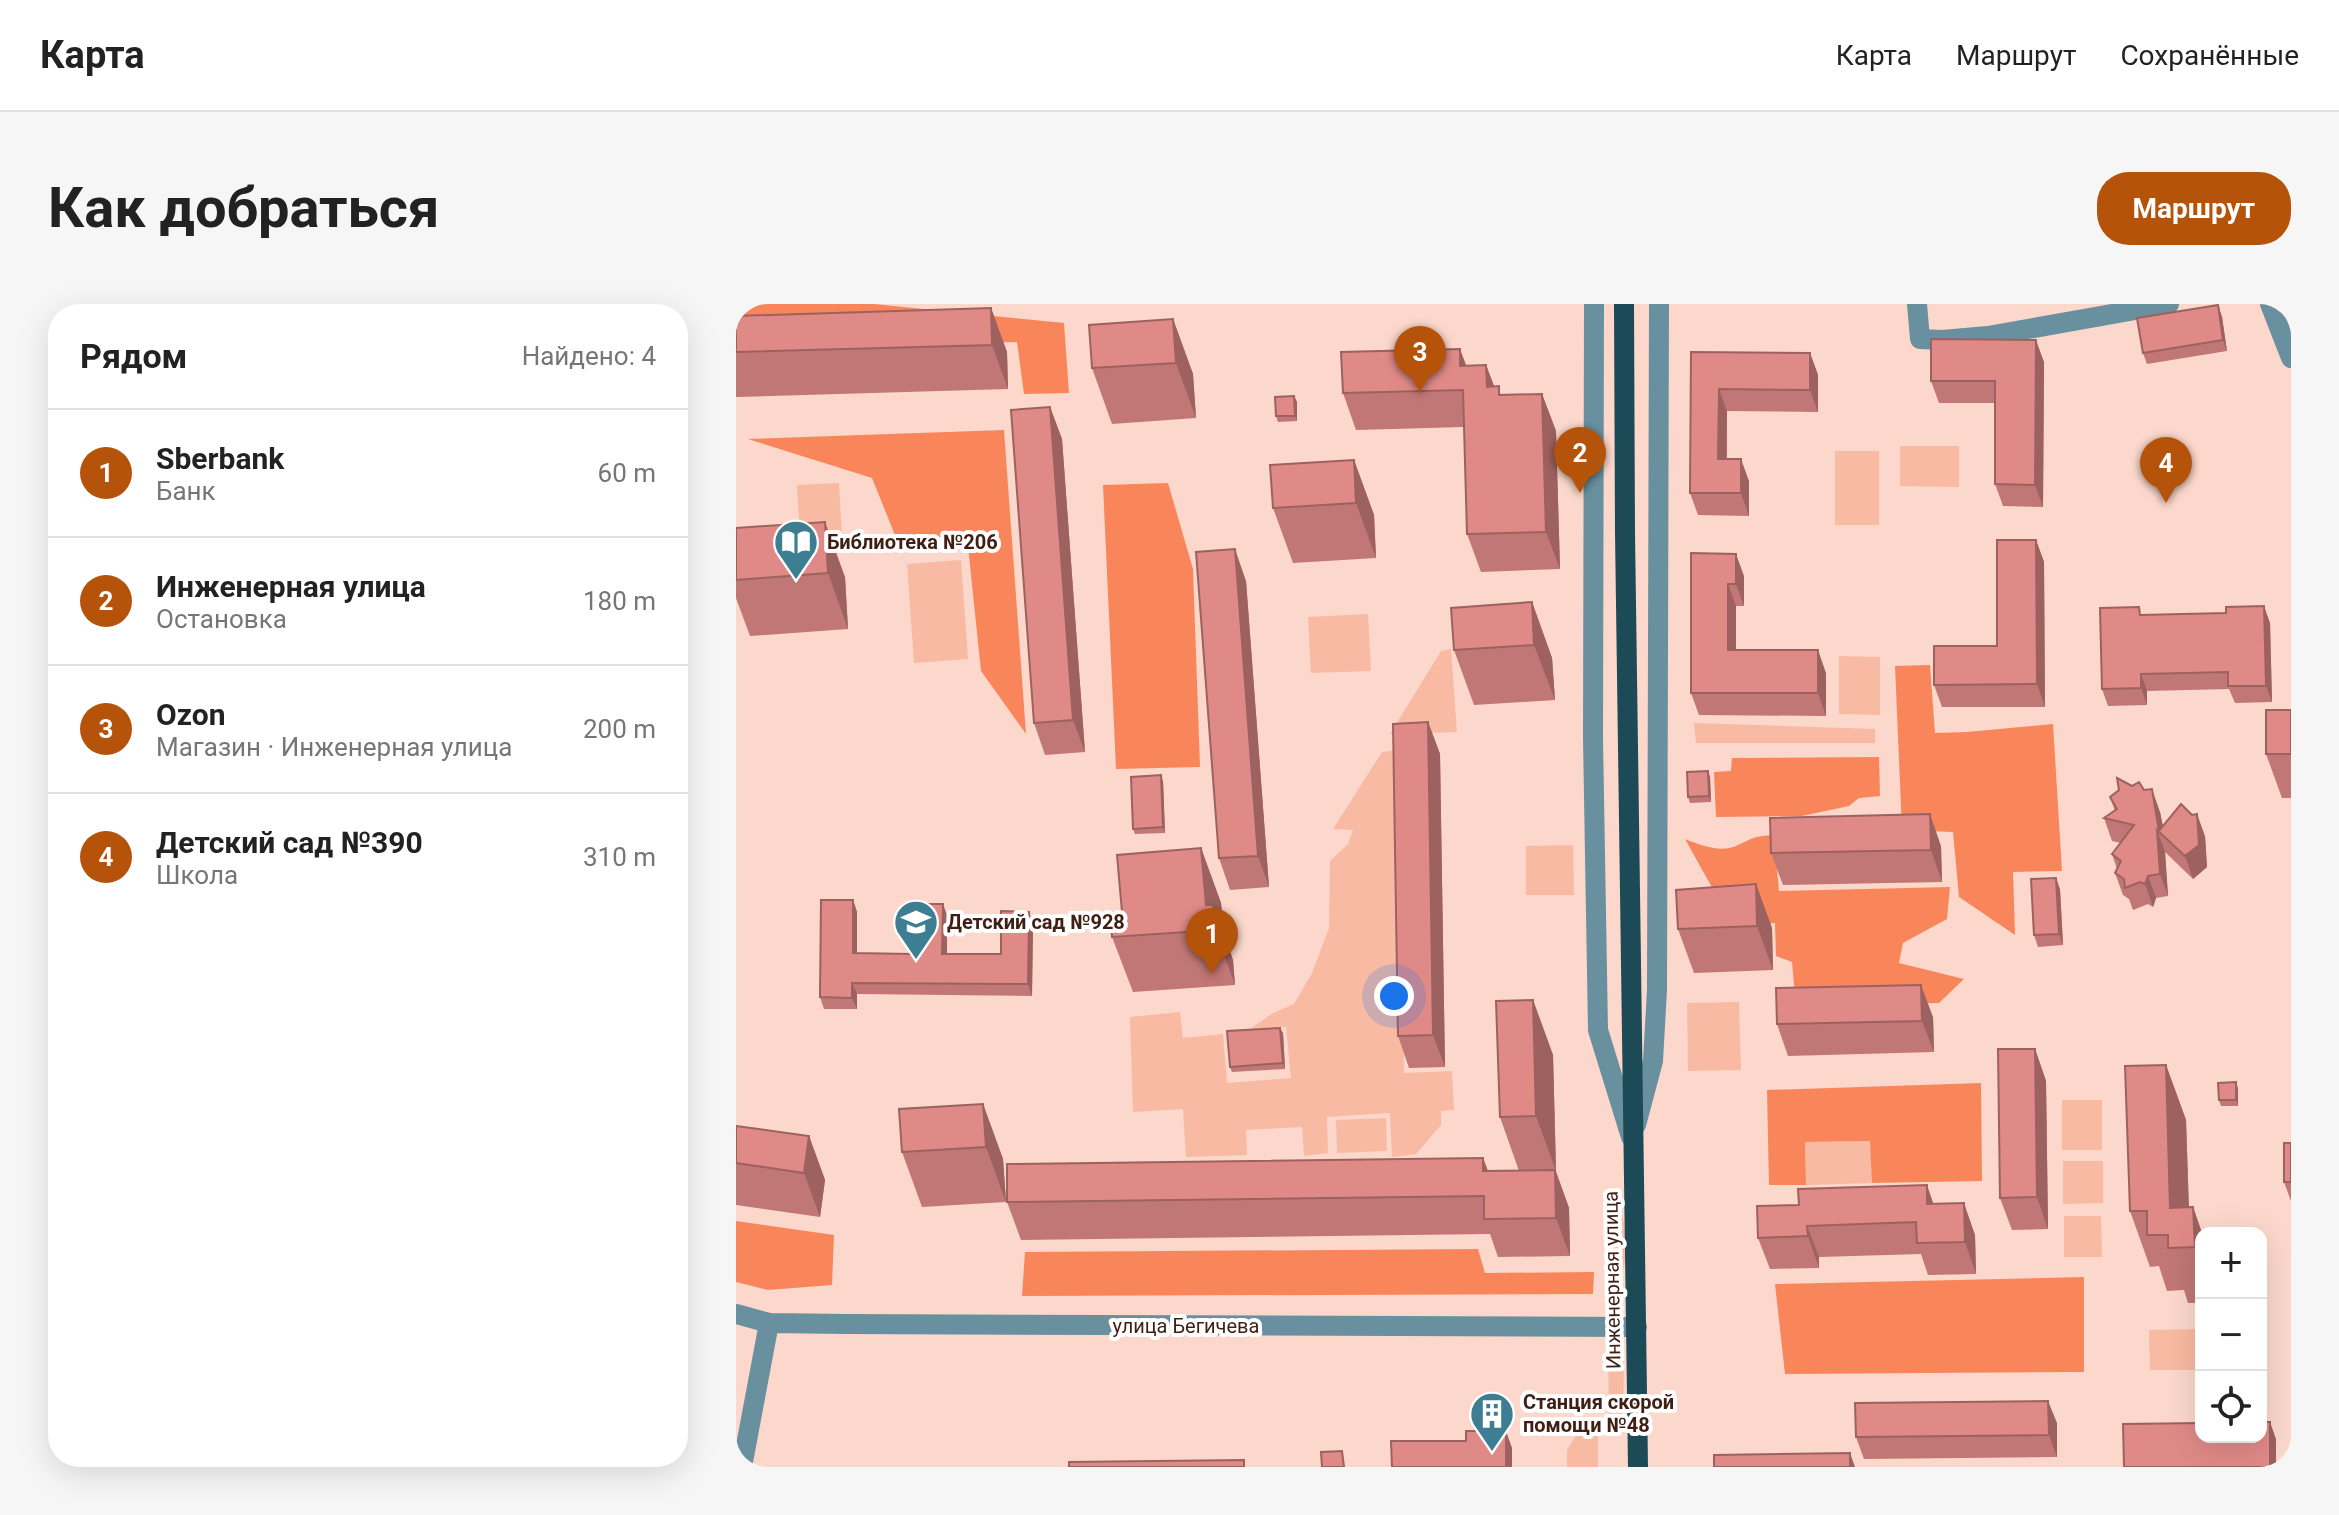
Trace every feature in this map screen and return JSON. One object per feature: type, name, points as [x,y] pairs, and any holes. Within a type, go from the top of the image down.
[{"type":"main road","points":[[1624,304],[1632,1140]]},
{"type":"main road","name":"Инженерная улица","points":[[1632,1140],[1636,1194],[1638,1467]]},
{"type":"street","name":"Инженерная улица","points":[[1594,304],[1593,738],[1598,1030],[1632,1140]]},
{"type":"street","name":"Инженерная улица","points":[[1632,1140],[1653,1061],[1657,990],[1659,304]]},
{"type":"street","points":[[1917,304],[1920,339],[1942,340],[2016,331],[2169,304]]},
{"type":"street","points":[[2270,304],[2291,358]]},
{"type":"street","name":"улица Бегичева","points":[[736,1314],[769,1323],[1637,1327]]},
{"type":"street","points":[[742,1467],[769,1323]]},
{"type":"shaded area","points":[[736,304],[874,304],[1064,323],[1069,393],[1024,394],[1017,342],[736,350]]},
{"type":"shaded area","points":[[1004,430],[1026,734],[981,671],[968,546],[897,540],[872,478],[748,439]]},
{"type":"shaded area","points":[[1900,446],[1959,446],[1959,487],[1900,486]]},
{"type":"shaded area","points":[[1835,451],[1879,451],[1879,525],[1835,525]]},
{"type":"shaded area","points":[[839,483],[842,535],[800,537],[797,485]]},
{"type":"shaded area","points":[[1168,483],[1193,569],[1200,767],[1116,769],[1103,485]]},
{"type":"shaded area","points":[[961,560],[968,659],[914,663],[907,564]]},
{"type":"shaded area","points":[[1368,614],[1371,671],[1311,673],[1308,617]]},
{"type":"shaded area","points":[[1451,649],[1457,732],[1390,734],[1441,651]]},
{"type":"shaded area","points":[[1839,656],[1880,657],[1880,715],[1839,714]]},
{"type":"shaded area","points":[[1930,665],[1935,733],[2053,724],[2062,871],[2013,872],[2015,935],[1959,897],[1953,832],[1902,830],[1895,666]]},
{"type":"shaded area","points":[[1694,723],[1875,729],[1875,743],[1696,743]]},
{"type":"shaded area","points":[[1400,750],[1404,1073],[1452,1071],[1454,1110],[1441,1111],[1441,1125],[1416,1154],[1392,1157],[1390,1113],[1327,1117],[1328,1153],[1304,1156],[1302,1127],[1246,1130],[1247,1155],[1186,1157],[1183,1109],[1133,1112],[1130,1017],[1180,1012],[1183,1038],[1223,1034],[1227,1083],[1291,1078],[1286,1027],[1247,1031],[1273,1013],[1294,1004],[1312,973],[1329,928],[1330,861],[1348,844],[1353,830],[1333,829],[1382,752]]},
{"type":"shaded area","points":[[1879,757],[1880,796],[1859,798],[1849,806],[1802,816],[1716,817],[1714,772],[1731,771],[1732,758]]},
{"type":"shaded area","points":[[1774,835],[1779,891],[1950,887],[1947,919],[1903,943],[1899,963],[1964,979],[1939,1003],[1796,1006],[1792,962],[1776,956],[1775,923],[1725,926],[1724,909],[1685,839],[1723,849],[1757,837]]},
{"type":"shaded area","points":[[1573,845],[1574,895],[1526,895],[1526,846]]},
{"type":"shaded area","points":[[1739,1002],[1741,1070],[1688,1071],[1687,1003]]},
{"type":"shaded area","points":[[1981,1083],[1982,1181],[1872,1183],[1870,1141],[1805,1142],[1806,1185],[1769,1185],[1767,1090]]},
{"type":"shaded area","points":[[2062,1100],[2102,1100],[2102,1150],[2062,1150]]},
{"type":"shaded area","points":[[1386,1118],[1387,1151],[1337,1153],[1336,1120]]},
{"type":"shaded area","points":[[1871,1141],[1872,1183],[1806,1185],[1805,1142]]},
{"type":"shaded area","points":[[2063,1161],[2103,1161],[2103,1203],[2063,1204]]},
{"type":"shaded area","points":[[1608,1206],[1619,1208],[1626,1240],[1623,1268],[1621,1273],[1612,1276],[1608,1276]]},
{"type":"shaded area","points":[[2064,1216],[2101,1216],[2102,1257],[2064,1257]]},
{"type":"shaded area","points":[[736,1221],[834,1235],[832,1285],[768,1290],[736,1282]]},
{"type":"shaded area","points":[[1478,1249],[1485,1273],[1594,1272],[1593,1294],[1022,1296],[1025,1252]]},
{"type":"shaded area","points":[[2084,1277],[2084,1372],[1785,1374],[1775,1284]]},
{"type":"shaded area","points":[[2195,1329],[2195,1370],[2150,1370],[2149,1330]]},
{"type":"shaded area","points":[[1608,1342],[1617,1345],[1624,1363],[1623,1419],[1609,1419]]},
{"type":"shaded area","points":[[1598,1434],[1598,1467],[1567,1467],[1567,1450],[1576,1435]]},
{"type":"building","points":[[2218,305],[2223,340],[2143,353],[2137,318]]},
{"type":"building","points":[[991,308],[992,345],[736,352],[736,316]]},
{"type":"building","points":[[1173,319],[1176,363],[1092,368],[1089,325]]},
{"type":"building","points":[[1931,339],[2036,340],[2035,485],[1995,484],[1995,381],[1931,381]]},
{"type":"building","points":[[1460,349],[1460,366],[1486,365],[1487,387],[1499,386],[1499,395],[1542,394],[1546,532],[1467,534],[1463,390],[1343,393],[1341,352]]},
{"type":"building","points":[[1691,352],[1810,353],[1810,390],[1719,389],[1718,459],[1741,459],[1741,493],[1690,493]]},
{"type":"building","points":[[1294,396],[1295,416],[1276,416],[1275,397]]},
{"type":"building","points":[[1050,407],[1073,720],[1034,723],[1011,410]]},
{"type":"building","points":[[1354,460],[1356,503],[1273,508],[1270,465]]},
{"type":"building","points":[[825,522],[828,573],[736,580],[736,528]]},
{"type":"building","points":[[1997,540],[2036,540],[2037,684],[1934,685],[1934,646],[1997,646]]},
{"type":"building","points":[[1235,549],[1258,856],[1219,858],[1196,552]]},
{"type":"building","points":[[1691,553],[1736,554],[1736,584],[1728,584],[1728,650],[1818,650],[1818,693],[1691,693]]},
{"type":"building","points":[[1532,602],[1534,645],[1454,650],[1451,608]]},
{"type":"building","points":[[2264,606],[2266,686],[2228,686],[2228,672],[2141,674],[2141,688],[2102,689],[2100,608],[2139,607],[2140,615],[2226,613],[2226,607]]},
{"type":"building","points":[[2266,710],[2291,710],[2291,754],[2266,754]]},
{"type":"building","points":[[1428,722],[1433,1035],[1398,1036],[1393,724]]},
{"type":"building","points":[[1708,771],[1709,796],[1688,797],[1687,772]]},
{"type":"building","points":[[1161,775],[1163,827],[1133,829],[1131,777]]},
{"type":"building","points":[[2117,778],[2132,786],[2139,782],[2144,790],[2152,789],[2159,831],[2181,804],[2192,815],[2197,814],[2199,845],[2185,856],[2157,830],[2160,874],[2148,876],[2145,884],[2140,882],[2125,888],[2124,879],[2115,873],[2121,861],[2112,854],[2134,825],[2104,818],[2117,809],[2110,797],[2119,790]]},
{"type":"building","points":[[1930,814],[1931,850],[1771,853],[1770,818]]},
{"type":"building","points":[[1201,848],[1206,905],[1213,905],[1215,930],[1112,937],[1110,913],[1122,912],[1117,855]]},
{"type":"building","points":[[2056,878],[2059,934],[2034,935],[2031,879]]},
{"type":"building","points":[[1756,884],[1757,926],[1678,929],[1676,890]]},
{"type":"building","points":[[821,900],[853,900],[853,953],[911,954],[911,904],[943,904],[942,954],[1001,954],[1001,911],[1029,912],[1028,984],[852,983],[852,998],[820,997]]},
{"type":"building","points":[[1921,985],[1922,1021],[1777,1024],[1776,988]]},
{"type":"building","points":[[1533,1000],[1536,1116],[1500,1117],[1496,1001]]},
{"type":"building","points":[[1280,1028],[1283,1063],[1230,1067],[1227,1031]]},
{"type":"building","points":[[1998,1049],[2035,1049],[2037,1197],[2000,1198]]},
{"type":"building","points":[[2166,1065],[2170,1208],[2193,1207],[2195,1247],[2168,1248],[2168,1235],[2147,1235],[2147,1211],[2130,1211],[2125,1066]]},
{"type":"building","points":[[2236,1082],[2236,1100],[2219,1100],[2218,1083]]},
{"type":"building","points":[[983,1104],[986,1147],[902,1152],[899,1109]]},
{"type":"building","points":[[736,1126],[809,1136],[804,1173],[736,1163]]},
{"type":"building","points":[[2284,1143],[2291,1143],[2291,1182],[2284,1182]]},
{"type":"building","points":[[1483,1158],[1483,1171],[1555,1170],[1556,1218],[1484,1219],[1484,1196],[1007,1202],[1007,1164]]},
{"type":"building","points":[[1927,1185],[1927,1204],[1964,1203],[1965,1242],[1917,1243],[1916,1222],[1807,1226],[1808,1236],[1758,1238],[1757,1206],[1799,1205],[1798,1189]]},
{"type":"building","points":[[2048,1401],[2049,1435],[1856,1437],[1855,1403]]},
{"type":"building","points":[[2267,1422],[2270,1422],[2270,1467],[2124,1467],[2123,1424],[2195,1423],[2195,1443],[2267,1443]]},
{"type":"building","points":[[1466,1431],[1506,1431],[1506,1467],[1392,1467],[1391,1441],[1466,1441]]},
{"type":"building","points":[[1342,1451],[1344,1467],[1322,1467],[1321,1452]]},
{"type":"building","points":[[1850,1453],[1850,1467],[1714,1467],[1714,1455]]},
{"type":"building","points":[[1244,1460],[1244,1467],[1069,1467],[1069,1462]]},
{"type":"place","name":"Ozon","points":[[1420,392]]},
{"type":"place","name":"Инженерная улица","points":[[1580,493]]},
{"type":"place","name":"Детский сад №390","points":[[2166,503]]},
{"type":"place","name":"Библиотека №206","points":[[796,581]]},
{"type":"place","name":"Детский сад №928","points":[[916,961]]},
{"type":"place","name":"Sberbank","points":[[1212,974]]},
{"type":"place","name":"Станция скорой помощи №48","points":[[1492,1453]]}]
